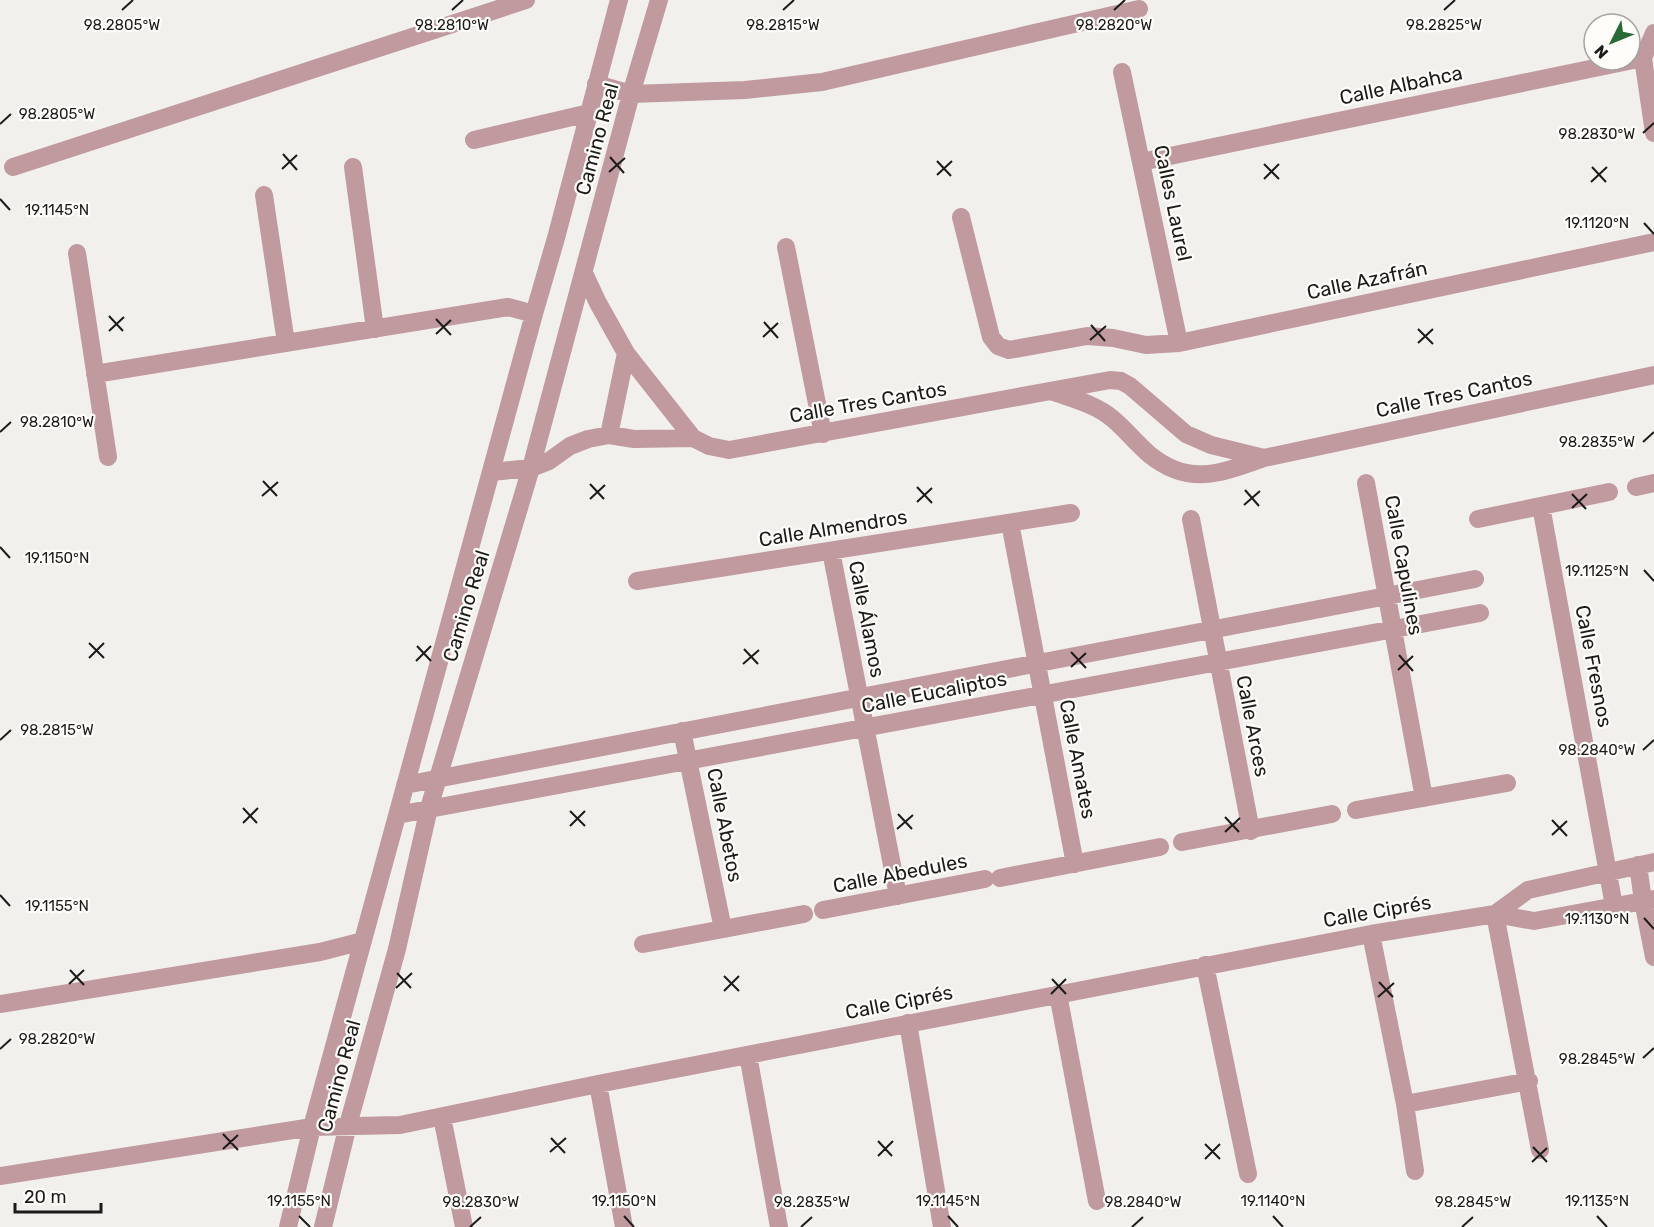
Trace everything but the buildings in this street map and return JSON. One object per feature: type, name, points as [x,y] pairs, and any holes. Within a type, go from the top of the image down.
[{"type":"street","points":[[13,167],[526,0]]},
{"type":"street","name":"Camino Real","points":[[288,1227],[312,1127],[619,0]]},
{"type":"street","name":"Camino Real","points":[[323,1227],[396,949],[429,808],[531,468],[659,0]]},
{"type":"street","points":[[596,84],[632,94],[745,90],[822,82],[1139,9]]},
{"type":"street","points":[[1654,33],[1643,58],[1654,133]]},
{"type":"street","name":"Calle Albahca","points":[[1141,162],[1643,58]]},
{"type":"street","name":"Calles Laurel","points":[[1122,72],[1179,343]]},
{"type":"street","points":[[474,140],[589,112]]},
{"type":"street","points":[[353,167],[375,328]]},
{"type":"street","points":[[264,195],[286,343]]},
{"type":"street","name":"Calle Azafrán","points":[[961,217],[991,337],[998,346],[1009,350],[1088,336],[1113,338],[1146,345],[1179,343],[1654,242]]},
{"type":"street","points":[[786,247],[823,434]]},
{"type":"street","points":[[77,253],[108,457]]},
{"type":"street","points":[[584,273],[626,353],[693,438]]},
{"type":"street","points":[[95,374],[508,307],[534,314]]},
{"type":"street","points":[[609,435],[626,353]]},
{"type":"street","name":"Calle Tres Cantos","points":[[1053,391],[1098,409],[1112,418],[1150,455],[1172,469],[1198,476],[1225,472],[1264,458],[1654,375]]},
{"type":"street","name":"Calle Tres Cantos","points":[[491,472],[531,468],[549,461],[570,446],[588,439],[609,435],[634,439],[693,438],[710,446],[729,450],[1110,380],[1121,381],[1130,386],[1186,434],[1210,445],[1264,458]]},
{"type":"street","name":"Calle Capulines","points":[[1366,483],[1424,798]]},
{"type":"street","points":[[1636,487],[1654,483]]},
{"type":"street","points":[[1478,519],[1609,492]]},
{"type":"street","name":"Calle Fresnos","points":[[1541,506],[1614,906]]},
{"type":"street","name":"Calle Almendros","points":[[637,581],[1071,513]]},
{"type":"street","name":"Calle Arces","points":[[1191,519],[1251,831]]},
{"type":"street","name":"Calle Amates","points":[[1010,523],[1075,864]]},
{"type":"street","name":"Calle Álamos","points":[[831,551],[898,897]]},
{"type":"street","name":"Calle Eucaliptos","points":[[405,785],[1475,579]]},
{"type":"street","name":"Calle Eucaliptos","points":[[397,815],[1480,613]]},
{"type":"street","name":"Calle Abetos","points":[[682,731],[723,929]]},
{"type":"street","points":[[1356,810],[1507,783]]},
{"type":"street","points":[[1182,842],[1251,831],[1332,814]]},
{"type":"street","name":"Calle Abedules","points":[[823,910],[1160,847]]},
{"type":"street","points":[[1646,864],[1654,957]]},
{"type":"street","name":"Calle Ciprés","points":[[1495,914],[1528,890],[1646,864]]},
{"type":"street","name":"Calle Ciprés","points":[[0,1176],[312,1127],[400,1125],[598,1084],[1371,934],[1495,914],[1534,921],[1648,900]]},
{"type":"street","points":[[643,944],[804,914]]},
{"type":"street","points":[[1495,914],[1540,1150]]},
{"type":"street","points":[[1371,934],[1405,1104],[1415,1171]]},
{"type":"street","points":[[0,1004],[320,952],[363,941]]},
{"type":"street","points":[[1205,965],[1248,1174]]},
{"type":"street","points":[[1058,994],[1096,1201]]},
{"type":"street","points":[[909,1023],[942,1227]]},
{"type":"street","points":[[748,1055],[779,1227]]},
{"type":"street","points":[[1405,1104],[1528,1081]]},
{"type":"street","points":[[598,1084],[624,1227]]},
{"type":"street","points":[[442,1117],[464,1227]]}]
